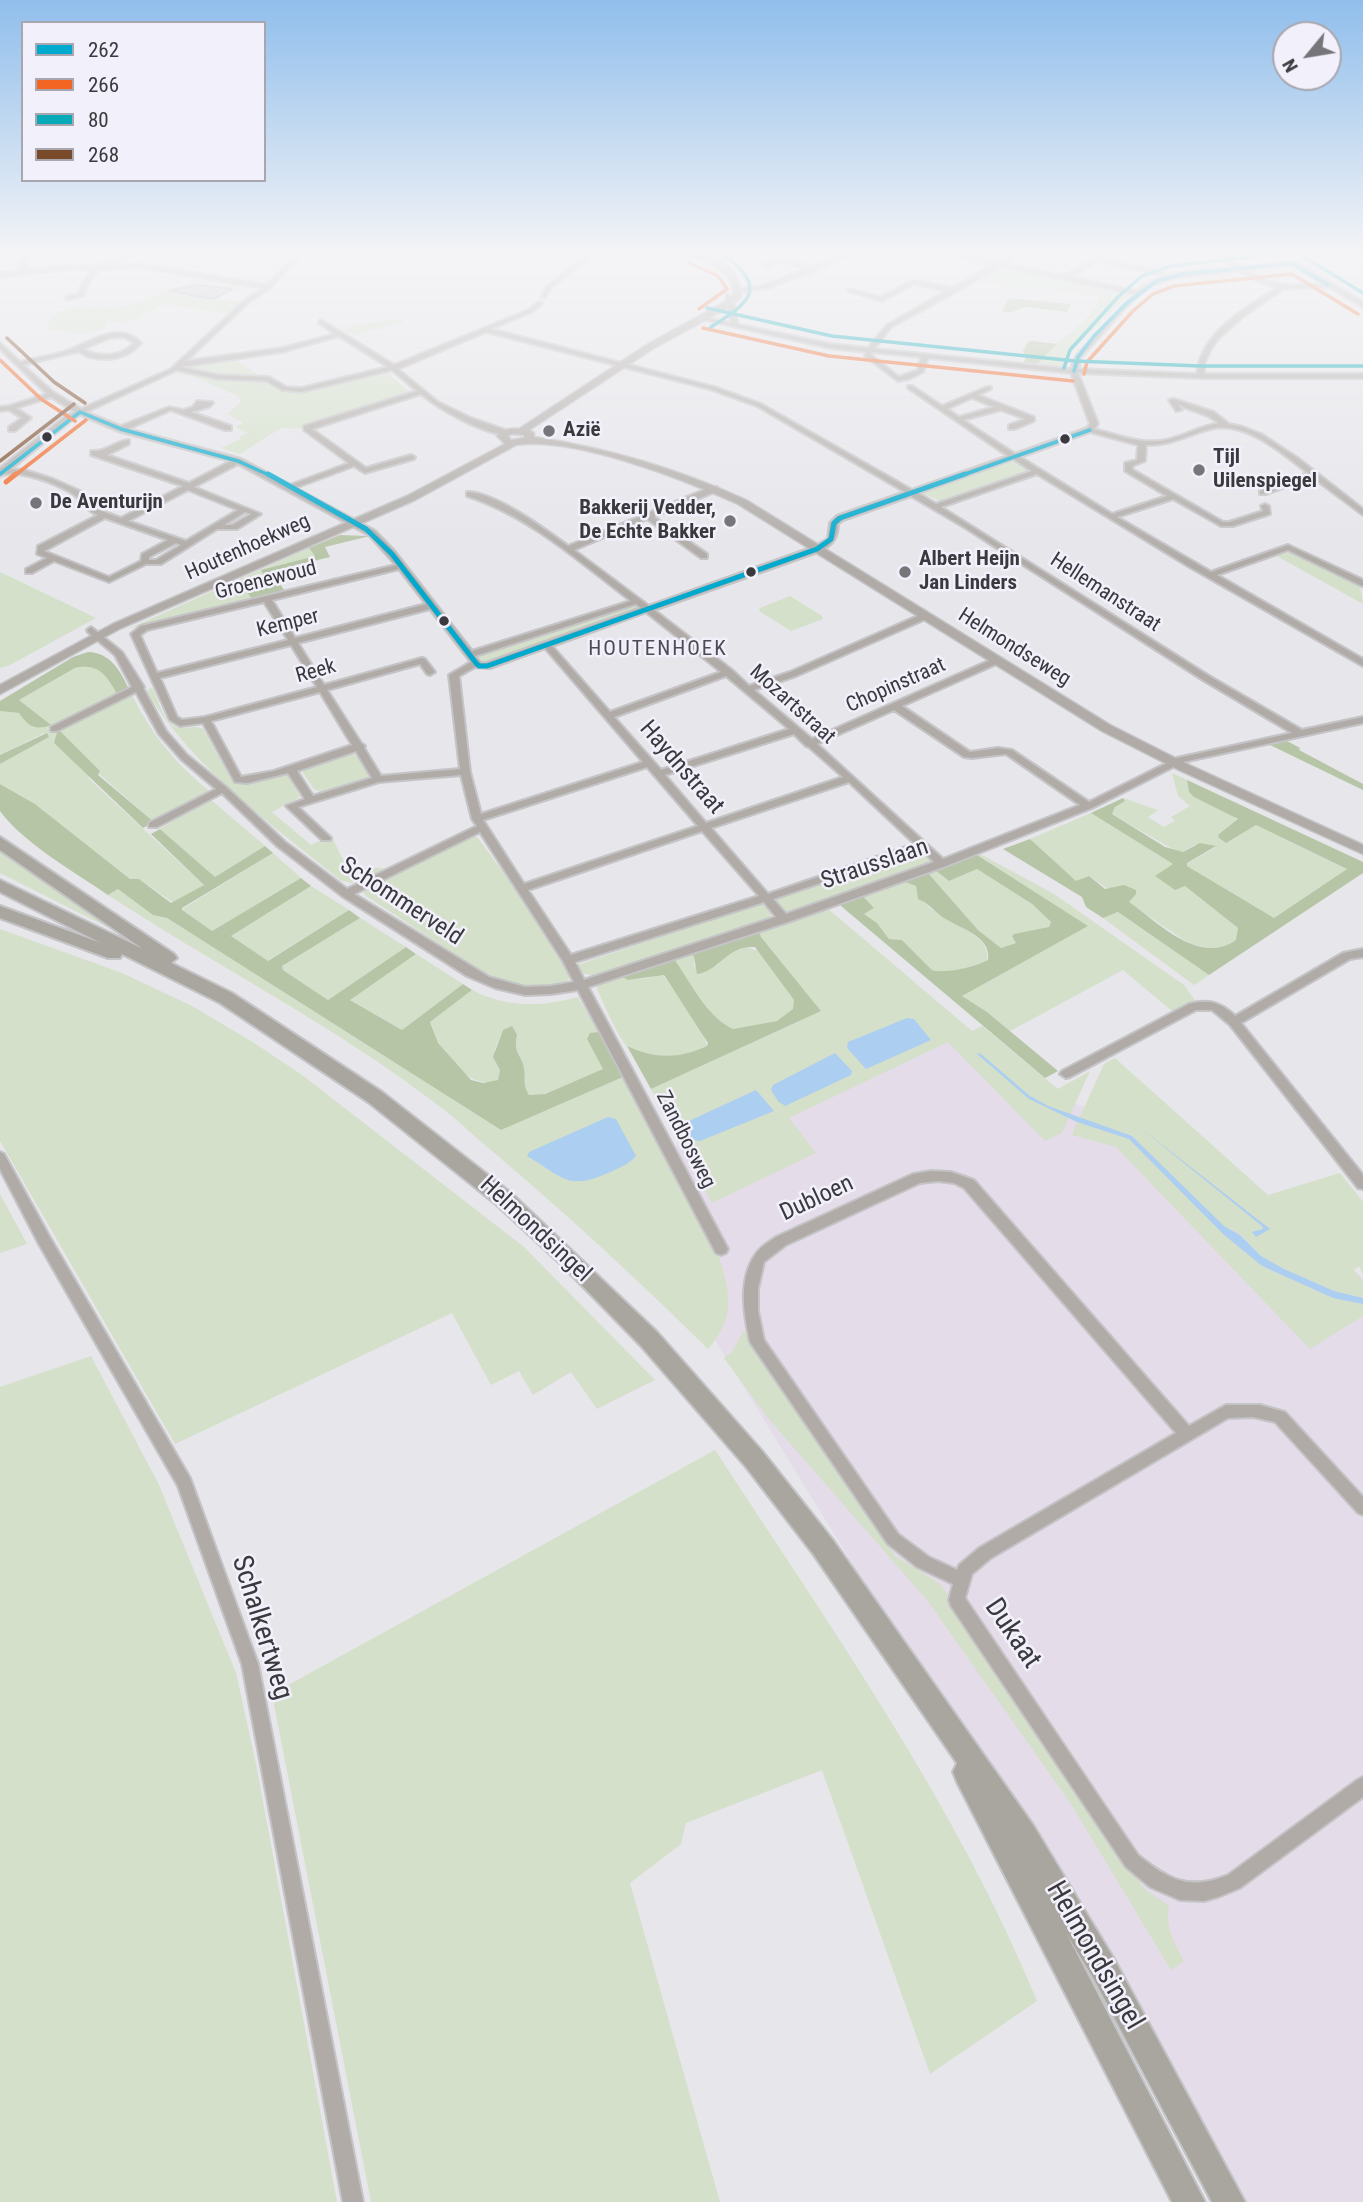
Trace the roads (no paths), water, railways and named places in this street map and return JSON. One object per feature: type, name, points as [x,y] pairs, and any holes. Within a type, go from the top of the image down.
[{"type":"main road","points":[[0,842],[226,998]]},
{"type":"main road","name":"Helmondsingel","points":[[0,885],[226,998],[375,1097],[442,1147],[571,1261],[640,1330],[754,1459],[815,1538],[1023,1835],[1097,1958],[1229,2202]]},
{"type":"main road","points":[[0,912],[119,956],[151,961]]},
{"type":"main road","name":"Helmondsingel","points":[[941,1721],[1004,1848],[1189,2202]]},
{"type":"street","points":[[11,356],[54,394],[80,412],[121,429],[238,461],[351,520],[380,540],[472,659],[484,667],[817,549],[829,544],[834,536],[834,523],[840,518],[1090,430],[1142,443],[1169,441],[1213,426],[1226,425]]},
{"type":"street","points":[[19,364],[51,356]]},
{"type":"street","points":[[2,472],[80,412],[159,379],[189,356]]},
{"type":"street","points":[[178,366],[244,356]]},
{"type":"street","points":[[375,356],[394,368],[420,392],[507,439]]},
{"type":"street","points":[[178,366],[218,377],[269,379],[291,391],[394,368],[424,356]]},
{"type":"street","name":"Hellemanstraat","points":[[588,356],[712,388],[759,405],[936,506],[1206,678],[1300,733]]},
{"type":"street","points":[[526,435],[638,356]]},
{"type":"street","points":[[869,356],[894,378],[902,380],[921,371],[925,356]]},
{"type":"street","points":[[932,356],[1074,371],[1200,376],[1363,376]]},
{"type":"street","points":[[1079,356],[1074,371],[1094,424],[1090,430]]},
{"type":"street","points":[[1200,376],[1205,356]]},
{"type":"street","points":[[910,387],[1016,457],[1210,575],[1363,663]]},
{"type":"street","points":[[941,409],[989,388]]},
{"type":"street","points":[[411,457],[372,471],[360,470],[307,428],[420,392]]},
{"type":"street","points":[[0,409],[54,394]]},
{"type":"street","points":[[973,396],[1031,419],[1012,427]]},
{"type":"street","points":[[1178,410],[1172,400],[1210,414],[1226,425],[1265,441],[1363,513]]},
{"type":"street","points":[[183,412],[196,407]]},
{"type":"street","points":[[957,420],[1002,407]]},
{"type":"street","points":[[10,408],[27,418],[12,429]]},
{"type":"street","points":[[121,429],[171,408],[208,418],[228,428]]},
{"type":"street","name":"Houtenhoekweg","points":[[1,686],[95,633],[428,484],[507,439],[526,435]]},
{"type":"street","name":"Helmondseweg","points":[[526,435],[624,459],[714,489],[742,502],[1106,728],[1363,850]]},
{"type":"street","points":[[105,515],[39,550],[109,579],[145,562],[158,562],[219,527],[234,527],[257,514],[97,454],[126,442]]},
{"type":"street","points":[[1142,443],[1141,461],[1128,465],[1129,471],[1221,524],[1230,524],[1267,512],[1265,506]]},
{"type":"street","points":[[121,521],[238,461]]},
{"type":"street","points":[[290,486],[353,464]]},
{"type":"street","points":[[936,506],[1040,471]]},
{"type":"street","points":[[2,472],[34,475],[77,493],[87,507],[187,544]]},
{"type":"street","points":[[1263,492],[1313,474]]},
{"type":"street","points":[[568,549],[714,489]]},
{"type":"street","name":"Mozartstraat","points":[[470,494],[501,508],[568,549],[650,610],[750,689],[942,863]]},
{"type":"street","points":[[1113,516],[1172,497]]},
{"type":"street","points":[[219,527],[221,522],[244,509]]},
{"type":"street","points":[[648,516],[704,556]]},
{"type":"street","points":[[145,562],[145,556],[173,541]]},
{"type":"street","points":[[1210,575],[1288,547],[1363,583]]},
{"type":"street","points":[[29,571],[53,558]]},
{"type":"street","name":"Groenewoud","points":[[154,677],[134,636],[140,629],[401,566]]},
{"type":"street","points":[[267,599],[379,779]]},
{"type":"street","points":[[472,659],[638,601]]},
{"type":"street","name":"Kemper","points":[[154,677],[430,606]]},
{"type":"street","points":[[750,689],[793,674],[925,616]]},
{"type":"street","name":"Schommerveld","points":[[95,633],[119,654],[162,732],[176,749],[281,844],[346,894],[487,982],[521,992],[581,985]]},
{"type":"street","name":"Haydnstraat","points":[[547,645],[784,919]]},
{"type":"street","points":[[1353,657],[1363,653]]},
{"type":"street","name":"Zandbosweg","points":[[472,659],[454,675],[464,772],[479,823],[568,960],[721,1249]]},
{"type":"street","name":"Chopinstraat","points":[[809,744],[998,660]]},
{"type":"street","name":"Reek","points":[[206,720],[422,662],[430,672]]},
{"type":"street","points":[[608,716],[729,672]]},
{"type":"street","points":[[154,677],[176,722],[206,720],[238,780],[262,777],[360,746]]},
{"type":"street","points":[[54,729],[139,688]]},
{"type":"street","points":[[895,706],[970,757],[999,750],[1009,752],[1088,806]]},
{"type":"street","name":"Strausslaan","points":[[581,985],[784,919],[1036,829],[1175,763],[1206,753],[1363,720]]},
{"type":"street","points":[[658,775],[794,731]]},
{"type":"street","points":[[346,894],[479,823],[649,763]]},
{"type":"street","points":[[290,768],[311,800],[379,779],[464,772]]},
{"type":"street","points":[[522,888],[848,779]]},
{"type":"street","points":[[153,825],[223,789]]},
{"type":"street","name":"Schommerveld","points":[[311,800],[291,806],[326,838]]},
{"type":"street","name":"Strausslaan","points":[[568,960],[923,845]]},
{"type":"street","points":[[1234,1022],[1348,956],[1363,953]]},
{"type":"street","points":[[1066,1074],[1200,1005],[1213,1004],[1234,1022],[1363,1184]]},
{"type":"street","name":"Schalkertweg","points":[[0,1157],[44,1240],[185,1483],[250,1664],[353,2202]]},
{"type":"street","name":"Dubloen","points":[[961,1580],[923,1562],[893,1539],[757,1342],[750,1314],[755,1269],[765,1252],[781,1241],[918,1178],[943,1175],[962,1180],[969,1184],[1186,1434]]},
{"type":"street","name":"Dukaat","points":[[1363,1508],[1289,1425],[1270,1413],[1247,1410],[1226,1412],[985,1553],[965,1570],[957,1600],[1132,1861],[1154,1881],[1179,1892],[1212,1892],[1234,1882],[1363,1786]]},
{"type":"water","points":[[907,1018],[914,1019],[931,1040],[866,1069],[847,1048],[848,1042]]},
{"type":"water","points":[[835,1053],[852,1071],[851,1075],[785,1106],[778,1101],[771,1090],[773,1085]]},
{"type":"water","points":[[976,1053],[981,1054],[1030,1096],[1048,1106],[1132,1136],[1224,1226],[1240,1235],[1261,1256],[1334,1291],[1363,1298],[1363,1304],[1333,1298],[1262,1266],[1223,1234],[1129,1139],[1077,1122],[1029,1099]]},
{"type":"water","points":[[756,1090],[774,1111],[700,1141],[687,1140],[682,1126]]},
{"type":"water","points":[[608,1117],[616,1119],[636,1156],[620,1168],[594,1178],[574,1181],[558,1175],[527,1156],[529,1152]]},
{"type":"water","points":[[1133,1122],[1270,1229],[1256,1237],[1252,1232],[1263,1229],[1262,1226]]},
{"type":"place","name":"Azië","points":[[549,431]]},
{"type":"place","name":"Tijl Uilenspiegel","points":[[1199,470]]},
{"type":"place","name":"De Aventurijn","points":[[36,503]]},
{"type":"place","name":"Bakkerij Vedder, De Echte Bakker","points":[[730,521]]},
{"type":"place","name":"Albert Heijn Jan Linders","points":[[905,572]]},
{"type":"district","name":"HOUTENHOEK","points":[[658,650]]}]
